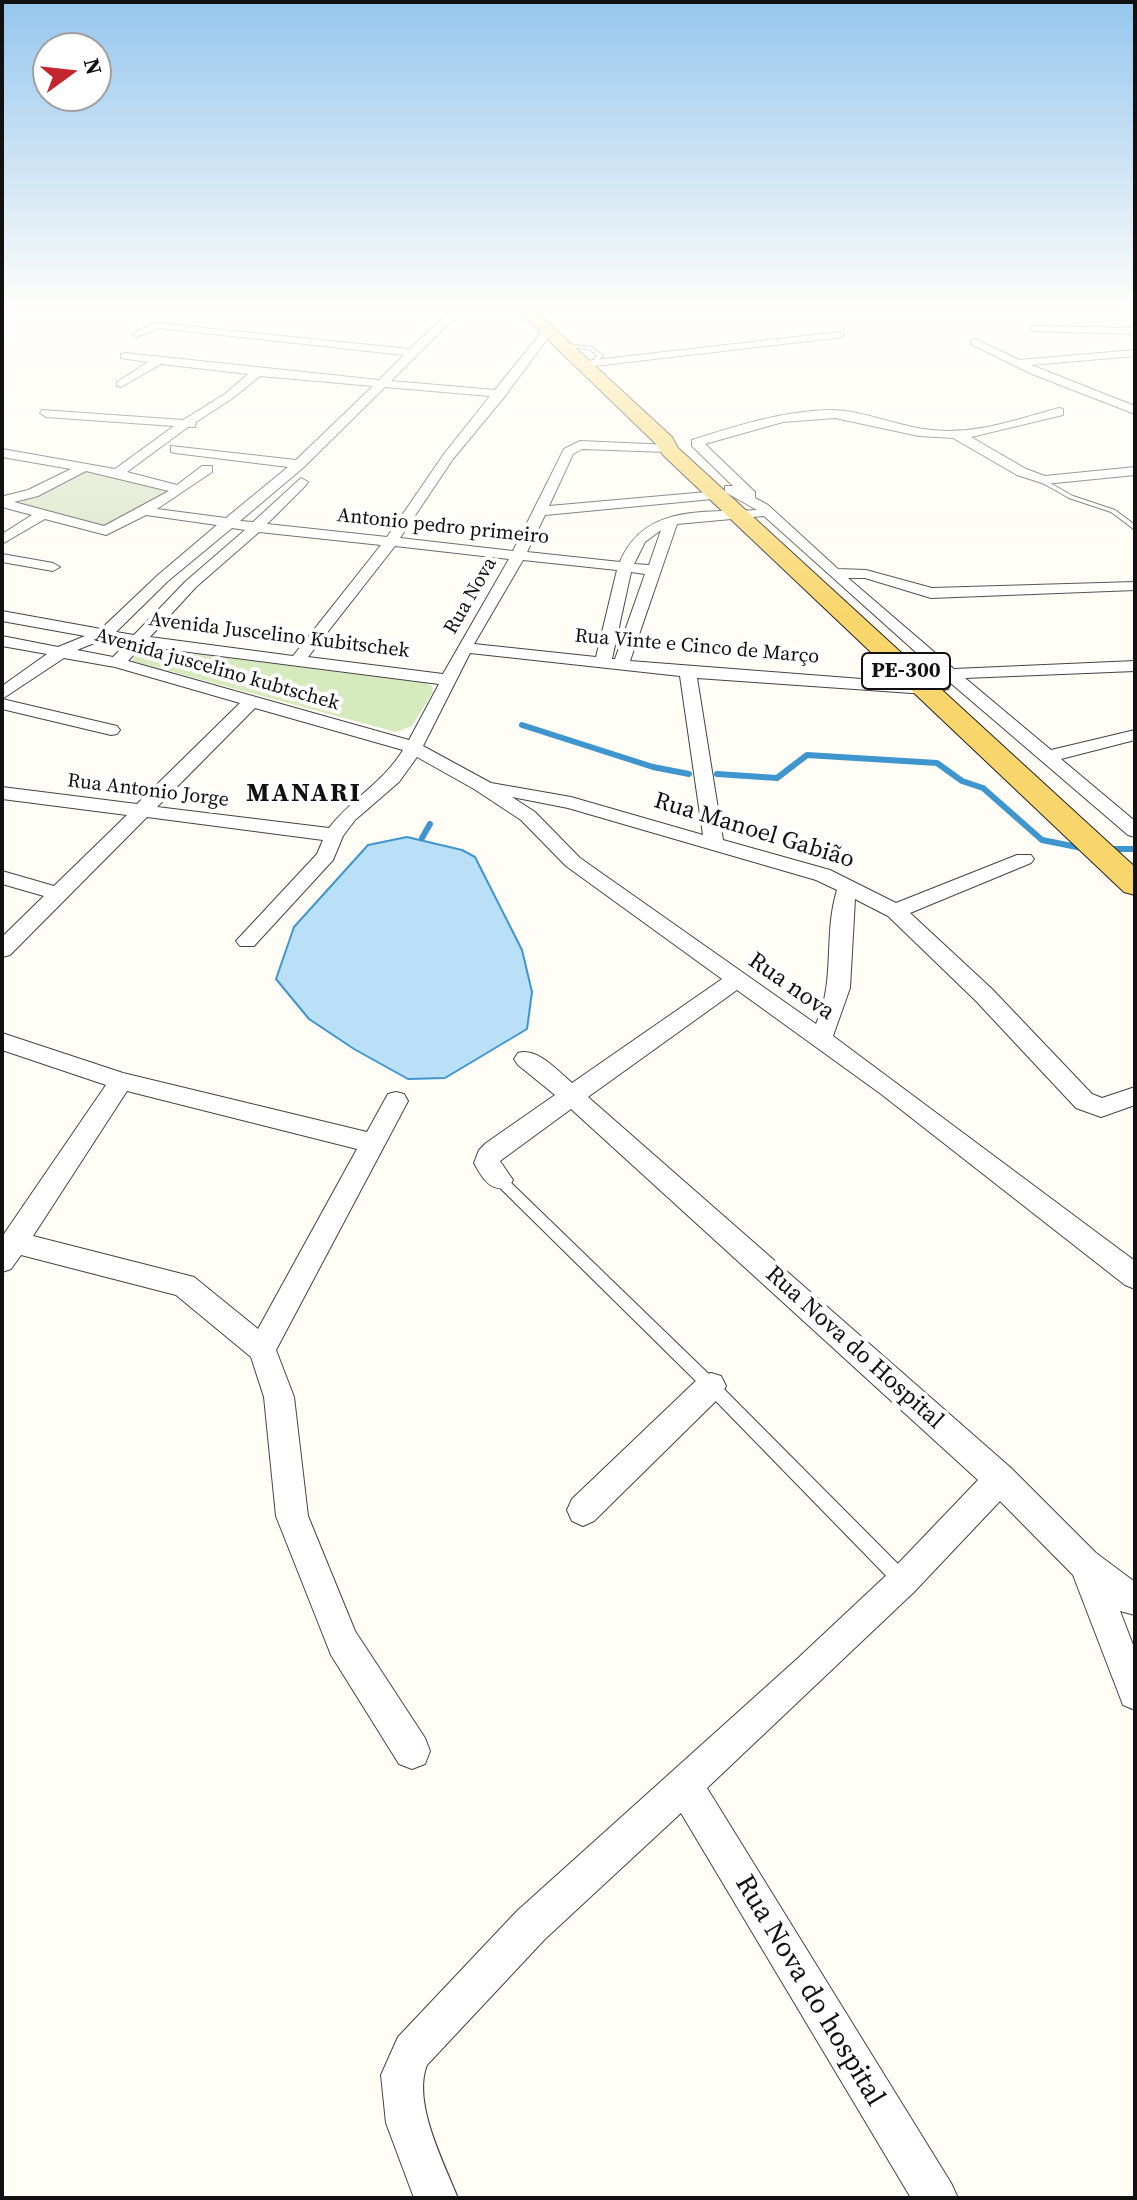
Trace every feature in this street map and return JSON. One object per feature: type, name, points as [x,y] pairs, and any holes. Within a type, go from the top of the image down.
[{"type":"main road","name":"PE-300","points":[[634,411],[666,444],[754,513],[1135,861]]},
{"type":"main road","name":"PE-300","points":[[938,680],[1135,885]]},
{"type":"street","points":[[117,473],[206,411]]},
{"type":"street","points":[[137,481],[218,411]]},
{"type":"street","points":[[2,694],[64,650],[106,633],[163,578],[299,464],[354,411]]},
{"type":"street","points":[[117,663],[191,584],[256,527],[372,411]]},
{"type":"street","points":[[298,660],[391,542],[448,457],[487,411]]},
{"type":"street","points":[[1059,412],[955,435],[927,434],[884,422],[832,414],[770,424],[696,443],[754,513],[835,573],[938,680],[1049,756],[1135,831]]},
{"type":"street","points":[[46,413],[202,425]]},
{"type":"street","points":[[955,435],[976,443],[1027,476],[1039,479],[1135,471]]},
{"type":"street","name":"Rua Nova","points":[[448,680],[519,554],[568,452],[573,447],[666,444]]},
{"type":"street","points":[[2,453],[117,473],[137,481],[180,490]]},
{"type":"street","points":[[165,457],[299,464]]},
{"type":"street","points":[[85,467],[33,493],[9,499],[5,504],[40,516],[106,531],[146,511],[207,469]]},
{"type":"street","points":[[2,486],[33,493]]},
{"type":"street","points":[[540,511],[724,492]]},
{"type":"street","name":"Antonio pedro primeiro","points":[[146,511],[256,527],[653,570]]},
{"type":"street","points":[[603,661],[626,568],[639,539],[652,528],[671,522],[754,513]]},
{"type":"street","points":[[2,540],[40,516]]},
{"type":"street","points":[[621,664],[671,522]]},
{"type":"street","points":[[2,558],[53,567]]},
{"type":"street","points":[[835,573],[866,574],[931,593],[1135,586]]},
{"type":"street","points":[[163,578],[191,584]]},
{"type":"street","name":"Avenida Juscelino Kubitschek","points":[[2,616],[140,641],[448,680]]},
{"type":"street","name":"Avenida juscelino kubtschek","points":[[5,641],[64,650],[117,663],[412,747]]},
{"type":"street","name":"Rua Vinte e Cinco de Março","points":[[464,648],[688,672],[938,680],[1132,669]]},
{"type":"street","name":"Rua Vinte e Cinco de Março","points":[[688,672],[714,843]]},
{"type":"street","points":[[247,941],[326,856],[334,835],[348,816],[393,778],[435,710],[448,680]]},
{"type":"street","points":[[2,950],[252,701]]},
{"type":"street","points":[[2,704],[111,730]]},
{"type":"street","points":[[1049,756],[1135,735]]},
{"type":"street","name":"Rua nova","points":[[412,747],[481,785],[528,816],[573,862],[889,1088],[1135,1277]]},
{"type":"street","name":"Rua Manoel Gabião","points":[[481,785],[571,803],[823,875],[848,886],[895,911],[1090,1106],[1101,1108],[1135,1096]]},
{"type":"street","name":"Rua Antonio Jorge","points":[[2,793],[334,835]]},
{"type":"street","points":[[895,911],[1024,859]]},
{"type":"street","points":[[2,877],[58,894]]},
{"type":"street","points":[[820,1040],[835,1005],[840,982],[839,927],[848,886]]},
{"type":"street","points":[[500,1180],[487,1163],[488,1157],[736,980]]},
{"type":"street","points":[[2,1041],[121,1081],[372,1143]]},
{"type":"street","name":"Rua Nova do Hospital","points":[[526,1059],[572,1096],[1000,1479],[1085,1564],[1135,1599]]},
{"type":"street","points":[[121,1081],[8,1252],[184,1285],[262,1349],[279,1397],[292,1516],[343,1643],[412,1751]]},
{"type":"street","points":[[262,1349],[396,1101]]},
{"type":"street","points":[[583,1510],[711,1386]]},
{"type":"street","points":[[436,2198],[407,2123],[402,2075],[412,2051],[531,1925],[809,1671],[903,1581],[1000,1479]]},
{"type":"street","points":[[1085,1564],[1135,1693]]},
{"type":"street","name":"Rua Nova do hospital","points":[[683,1783],[936,2198]]},
{"type":"lane","points":[[1039,479],[1071,497],[1113,511],[1135,528]]},
{"type":"lane","points":[[500,1180],[711,1386],[903,1581]]},
{"type":"green space","points":[[83,471],[96,471],[169,492],[136,512],[99,527],[20,504]]},
{"type":"green space","points":[[148,648],[425,683],[432,686],[433,692],[412,726],[396,732],[132,661],[137,653]]},
{"type":"water","points":[[407,837],[462,850],[475,857],[522,950],[532,992],[527,1029],[445,1078],[408,1079],[354,1049],[309,1019],[276,979],[294,927],[368,845]]},
{"type":"waterway","points":[[522,725],[653,767],[689,774]]},
{"type":"waterway","points":[[717,774],[777,778],[807,755],[937,763],[962,781],[983,788],[1042,840],[1087,849]]},
{"type":"waterway","points":[[422,838],[430,824]]},
{"type":"waterway","points":[[1105,849],[1135,849]]},
{"type":"district","name":"MANARI","points":[[304,794]]}]
